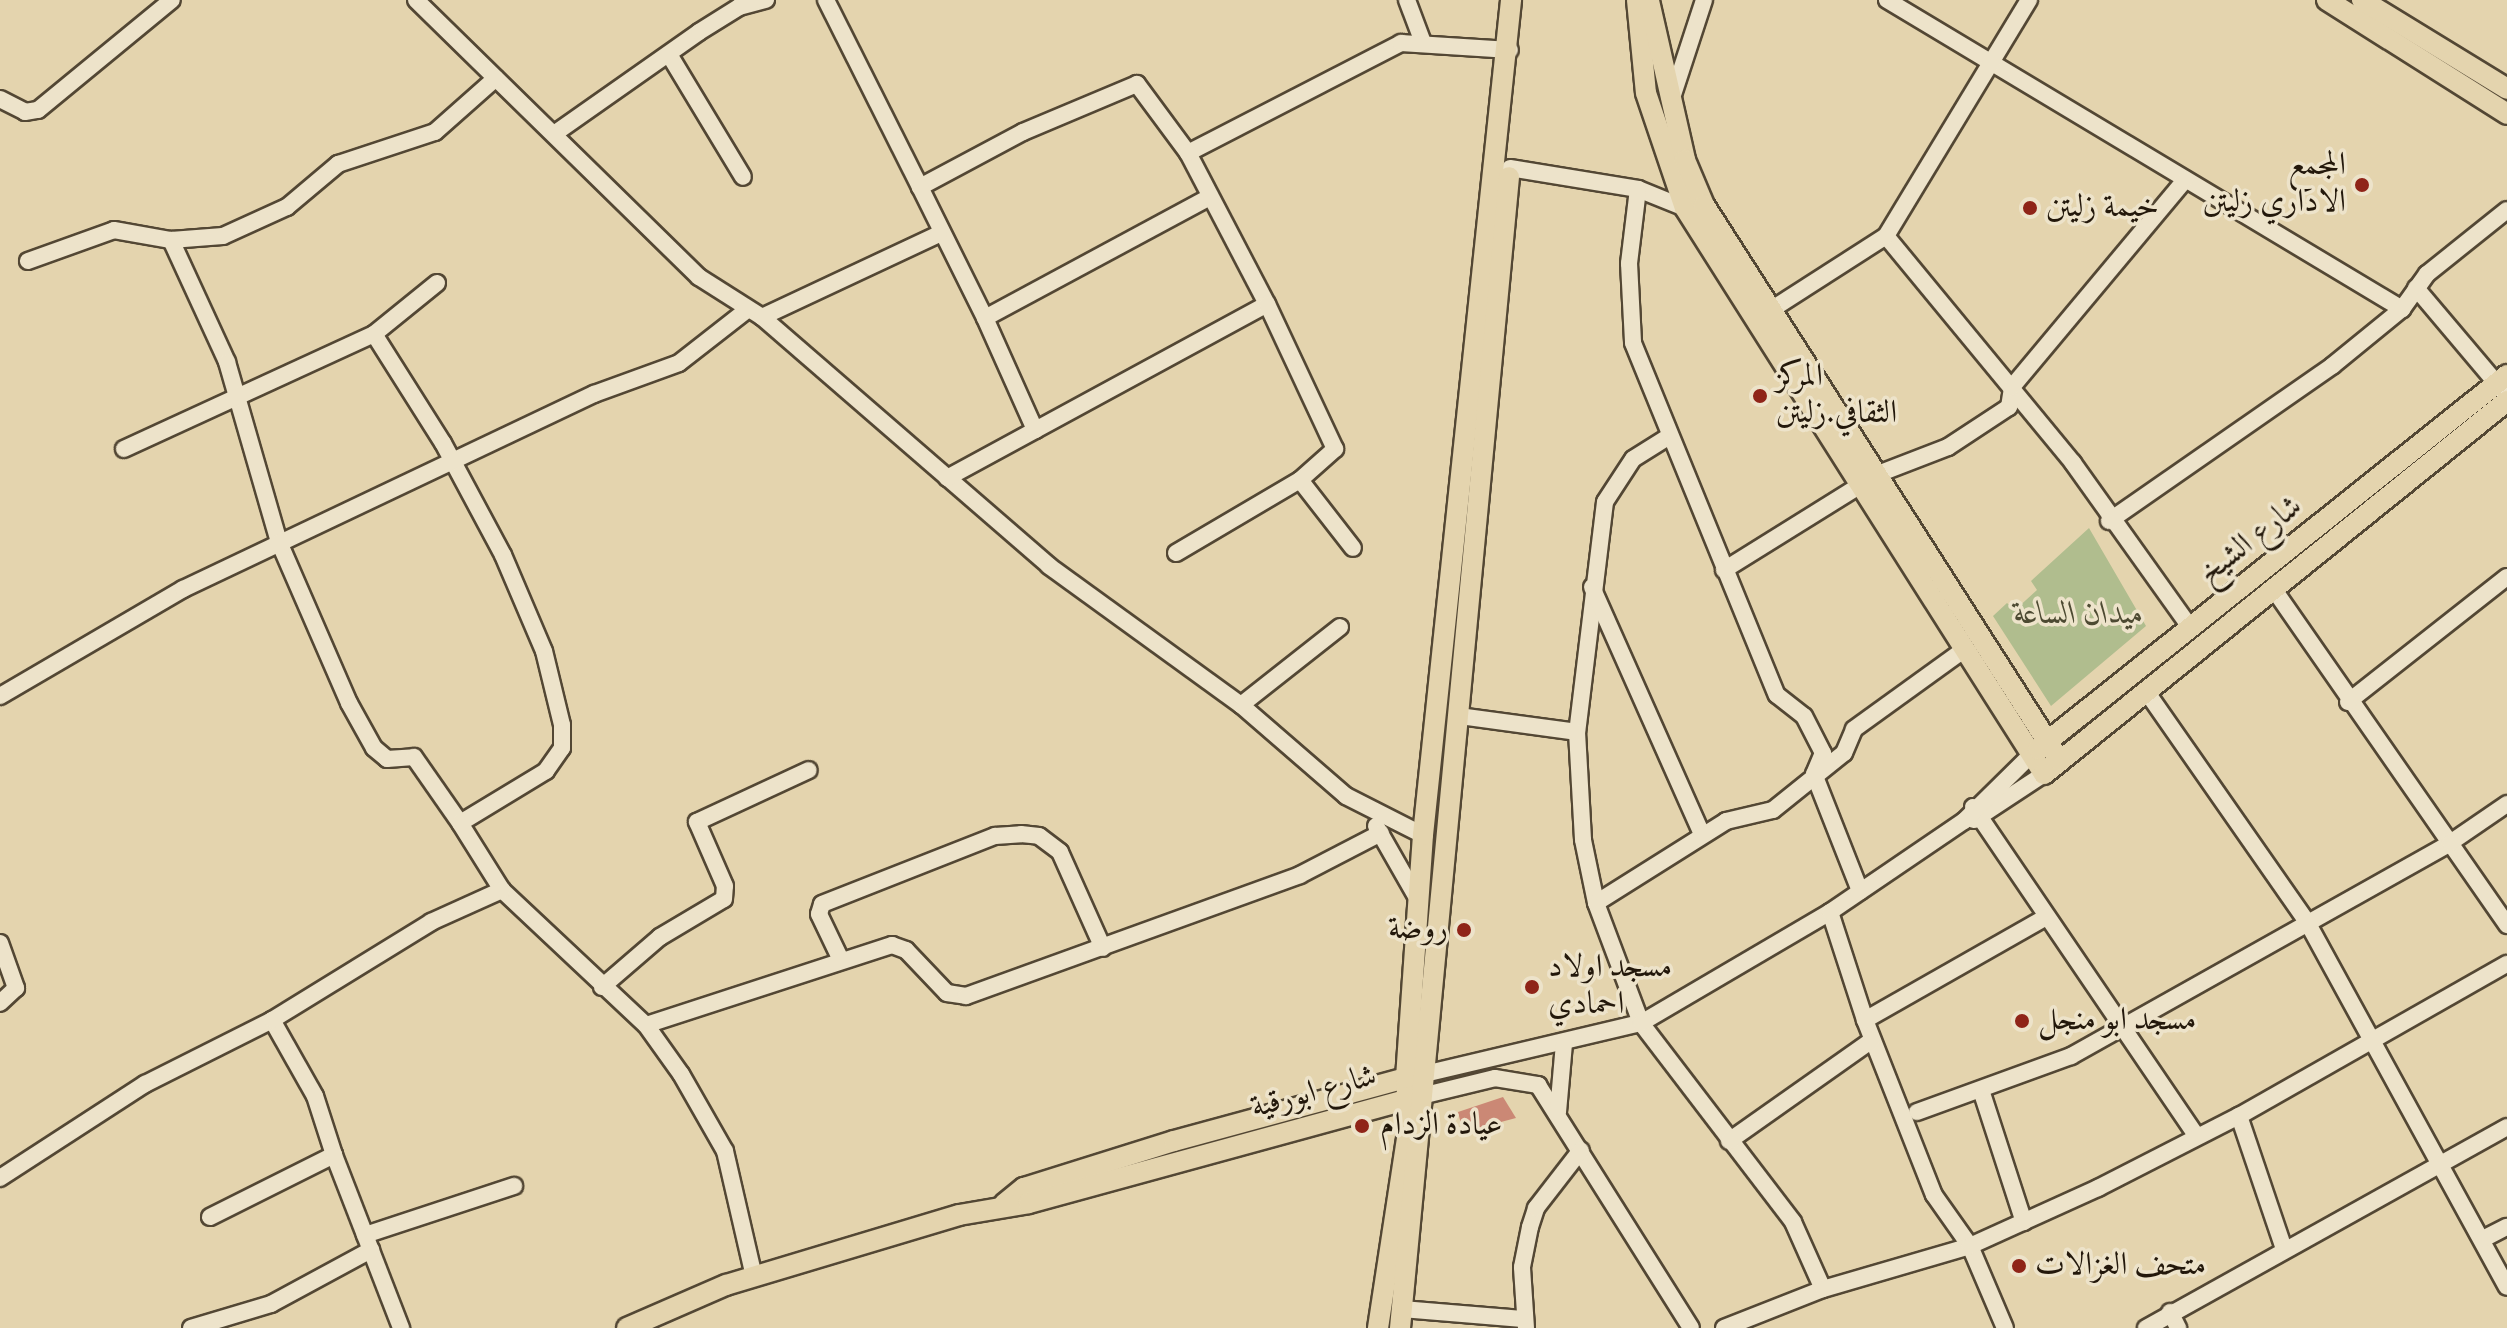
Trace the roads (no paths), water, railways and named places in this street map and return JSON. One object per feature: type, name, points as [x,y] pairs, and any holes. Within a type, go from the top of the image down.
[{"type":"main road","points":[[1401,1318],[1414,1091],[1417,898],[1510,50],[1511,0]]},
{"type":"main road","points":[[1378,1328],[1414,1091],[1428,1074],[1510,168],[1518,0]]},
{"type":"main road","points":[[1637,0],[1646,93],[1664,161],[1685,208],[1870,479],[2052,767]]},
{"type":"main road","points":[[1649,0],[1671,101],[1704,205],[1774,308],[1962,651],[2039,748]]},
{"type":"main road","points":[[2327,0],[2507,89]]},
{"type":"main road","points":[[2362,0],[2400,34],[2507,114]]},
{"type":"main road","name":"شارع الشيخ","points":[[2052,767],[2275,591],[2505,389]]},
{"type":"main road","name":"شارع الشيخ","points":[[2039,748],[2190,627],[2505,389]]},
{"type":"main road","points":[[1423,835],[1448,840]]},
{"type":"main road","name":"شارع ابورقية","points":[[627,1328],[754,1277],[1004,1204],[1024,1188],[1174,1141],[1414,1091]]},
{"type":"street","points":[[0,99],[25,112],[38,110],[172,0]]},
{"type":"street","points":[[416,0],[699,277],[755,313],[1049,566],[1241,705],[1360,806],[1381,833],[1417,898]]},
{"type":"street","points":[[554,134],[739,7],[766,0]]},
{"type":"street","points":[[826,0],[920,187],[939,234],[985,318],[1035,430]]},
{"type":"street","points":[[1407,0],[1422,40]]},
{"type":"street","points":[[1671,101],[1704,0]]},
{"type":"street","points":[[1887,0],[2402,309]]},
{"type":"street","points":[[1774,308],[1886,236],[1994,63],[2029,0]]},
{"type":"street","points":[[1188,153],[1383,49],[1422,40],[1510,50]]},
{"type":"street","points":[[670,56],[743,177]]},
{"type":"street","points":[[28,261],[114,230],[171,240],[223,236],[287,207],[338,164],[435,132],[496,78]]},
{"type":"street","points":[[920,187],[1023,132],[1137,84],[1188,153],[1267,304],[1335,446],[1300,480],[1176,553]]},
{"type":"street","points":[[1510,168],[1638,189],[1685,208]]},
{"type":"street","points":[[1724,570],[1870,479],[1948,447],[2009,407],[2012,387],[2185,180]]},
{"type":"street","points":[[1638,189],[1629,263],[1633,343],[1668,437],[1702,499],[1724,570],[1777,695],[1804,716],[1823,753],[1814,774],[1860,891]]},
{"type":"street","points":[[985,318],[1210,197]]},
{"type":"street","points":[[2109,521],[2332,366],[2402,309],[2416,288],[2507,210]]},
{"type":"street","points":[[0,696],[183,589],[451,459],[679,363],[755,313],[939,234]]},
{"type":"street","points":[[1886,236],[2073,463],[2109,521],[2190,627]]},
{"type":"street","points":[[171,240],[238,398],[279,542],[320,643],[374,748],[387,759],[414,757],[502,890],[646,1025],[725,1151],[754,1277]]},
{"type":"street","points":[[124,449],[374,334],[437,283]]},
{"type":"street","points":[[2416,288],[2505,389]]},
{"type":"street","points":[[947,478],[1267,304]]},
{"type":"street","points":[[374,334],[451,459],[503,555],[544,651],[562,748],[546,771],[460,823]]},
{"type":"street","points":[[1668,437],[1633,459],[1609,492],[1591,586],[1577,732],[1583,840],[1596,903],[1641,1023],[1793,1222],[1823,1289]]},
{"type":"street","points":[[1300,480],[1353,548]]},
{"type":"street","points":[[2348,702],[2507,577]]},
{"type":"street","points":[[1591,586],[1702,834]]},
{"type":"street","points":[[2275,591],[2348,702],[2507,925]]},
{"type":"street","points":[[1241,705],[1340,627]]},
{"type":"street","points":[[1596,903],[1726,821],[1773,810],[1814,774],[1844,753],[1854,729],[1962,651]]},
{"type":"street","points":[[2146,691],[2306,920],[2507,1287]]},
{"type":"street","points":[[1459,716],[1577,732]]},
{"type":"street","points":[[1973,816],[2039,748]]},
{"type":"street","points":[[1428,1074],[1641,1023],[1830,912],[2052,767]]},
{"type":"street","points":[[602,987],[660,937],[724,899],[725,886],[697,822],[809,770]]},
{"type":"street","points":[[1917,1112],[2071,1056],[2306,920],[2450,843],[2507,804]]},
{"type":"street","points":[[1360,806],[1423,835]]},
{"type":"street","points":[[1973,816],[2197,1136]]},
{"type":"street","points":[[646,1025],[841,960],[900,947],[947,993],[966,996],[1300,875],[1381,833]]},
{"type":"street","points":[[841,960],[819,914],[822,904],[995,836],[1021,834],[1039,836],[1060,852],[1103,948]]},
{"type":"street","points":[[0,1178],[145,1084],[272,1020],[431,922],[502,890]]},
{"type":"street","points":[[1830,912],[1872,1040],[1934,1195],[1970,1246],[2005,1328]]},
{"type":"street","points":[[1865,1020],[2046,917]]},
{"type":"street","points":[[0,943],[16,988],[0,1003]]},
{"type":"street","points":[[1724,1328],[1823,1289],[1970,1246],[2024,1222],[2239,1116],[2507,964]]},
{"type":"street","points":[[272,1020],[315,1096],[334,1155],[401,1328]]},
{"type":"street","points":[[1729,1141],[1872,1040]]},
{"type":"street","points":[[1558,1113],[1564,1043]]},
{"type":"street","name":"شارع ابورقية","points":[[1414,1091],[1510,1077],[1538,1085],[1691,1328]]},
{"type":"street","points":[[1981,1090],[2024,1222]]},
{"type":"street","points":[[2239,1116],[2284,1249]]},
{"type":"street","points":[[2146,1328],[2439,1161],[2507,1127]]},
{"type":"street","points":[[1401,1318],[1525,1324],[1522,1267],[1536,1208],[1581,1150]]},
{"type":"street","points":[[210,1217],[334,1155]]},
{"type":"street","points":[[191,1328],[271,1304],[368,1243],[514,1186]]},
{"type":"street","points":[[2483,1239],[2507,1227]]},
{"type":"street","points":[[2170,1312],[2178,1328]]},
{"type":"place","name":"المجمع الاداري زليتن","points":[[2362,185]]},
{"type":"place","name":"خيمة زليتن","points":[[2030,208]]},
{"type":"place","name":"المركز الثقافي.زليتن","points":[[1760,396]]},
{"type":"place","name":"روضة","points":[[1464,930]]},
{"type":"place","name":"مسجد اولاد احمادي","points":[[1532,987]]},
{"type":"place","name":"مسجد ابو منجل","points":[[2022,1021]]},
{"type":"place","name":"عيادة الزدام","points":[[1362,1126]]},
{"type":"place","name":"متحف الغزالات","points":[[2019,1266]]},
{"type":"park label","name":"ميدان الساعة","points":[[2079,615]]}]
